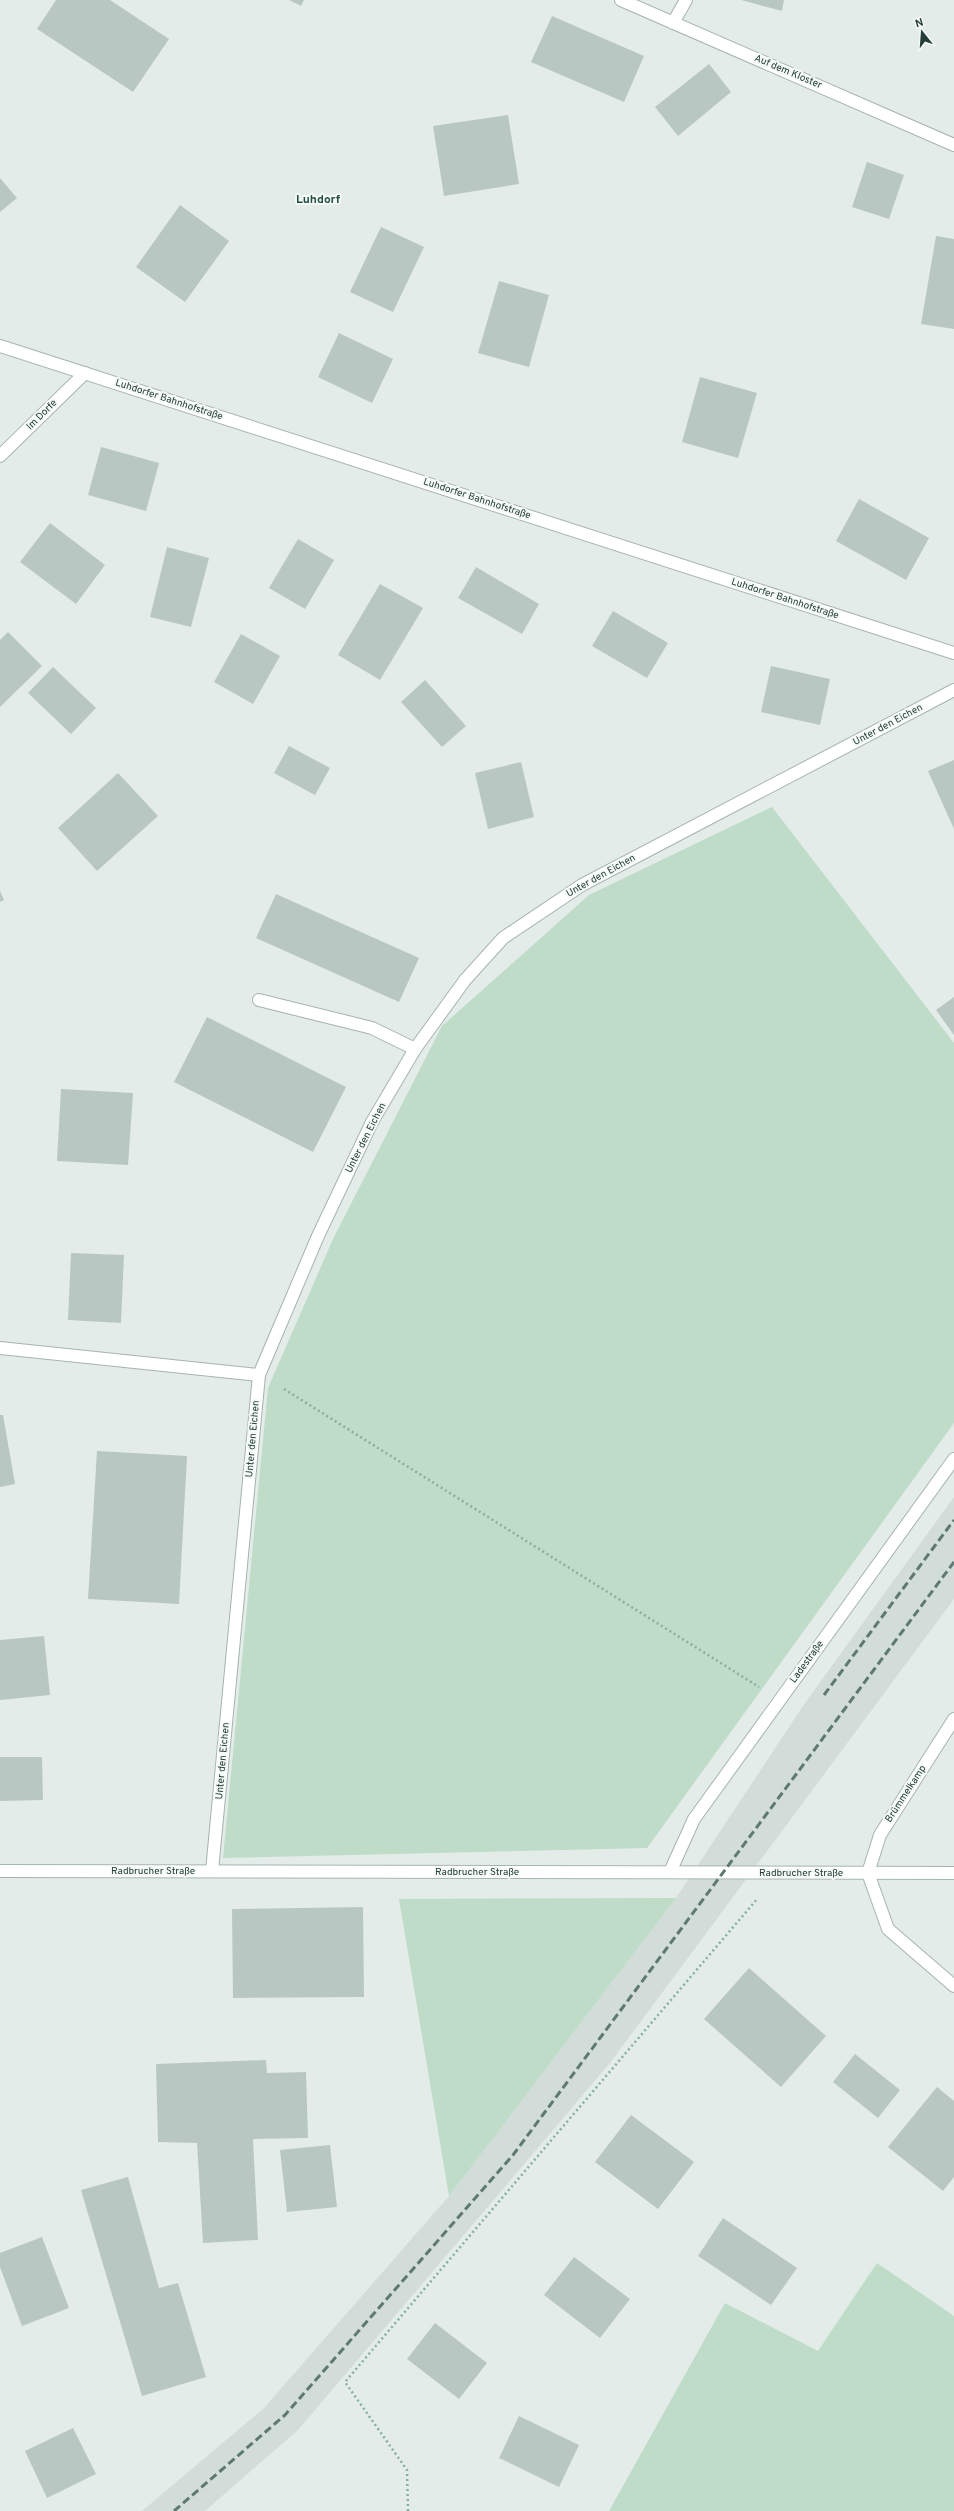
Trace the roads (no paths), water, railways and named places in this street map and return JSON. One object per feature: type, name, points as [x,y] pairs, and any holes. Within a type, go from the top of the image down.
[{"type":"street","name":"Auf dem Kloster","points":[[621,0],[954,145]]},
{"type":"street","points":[[673,23],[686,0]]},
{"type":"street","name":"Luhdorfer Bahnhofstraße","points":[[0,346],[954,653]]},
{"type":"street","name":"Im Dorfe","points":[[0,456],[85,373]]},
{"type":"street","name":"Unter den Eichen","points":[[212,1872],[259,1375],[318,1236],[372,1122],[415,1049],[465,980],[503,938],[582,884],[954,690]]},
{"type":"street","points":[[259,1000],[372,1028],[415,1049]]},
{"type":"street","points":[[0,1348],[259,1375]]},
{"type":"street","name":"Ladestraße","points":[[670,1872],[694,1819],[954,1458]]},
{"type":"street","name":"Brümmelkamp","points":[[868,1873],[880,1835],[954,1719]]},
{"type":"street","name":"Radbrucher Straße","points":[[0,1871],[954,1873]]},
{"type":"street","points":[[868,1873],[888,1929],[954,1986]]},
{"type":"railway","points":[[824,1695],[954,1520]]},
{"type":"railway","points":[[174,2511],[285,2415],[513,2155],[954,1562]]},
{"type":"district","name":"Luhdorf","points":[[318,200]]}]
